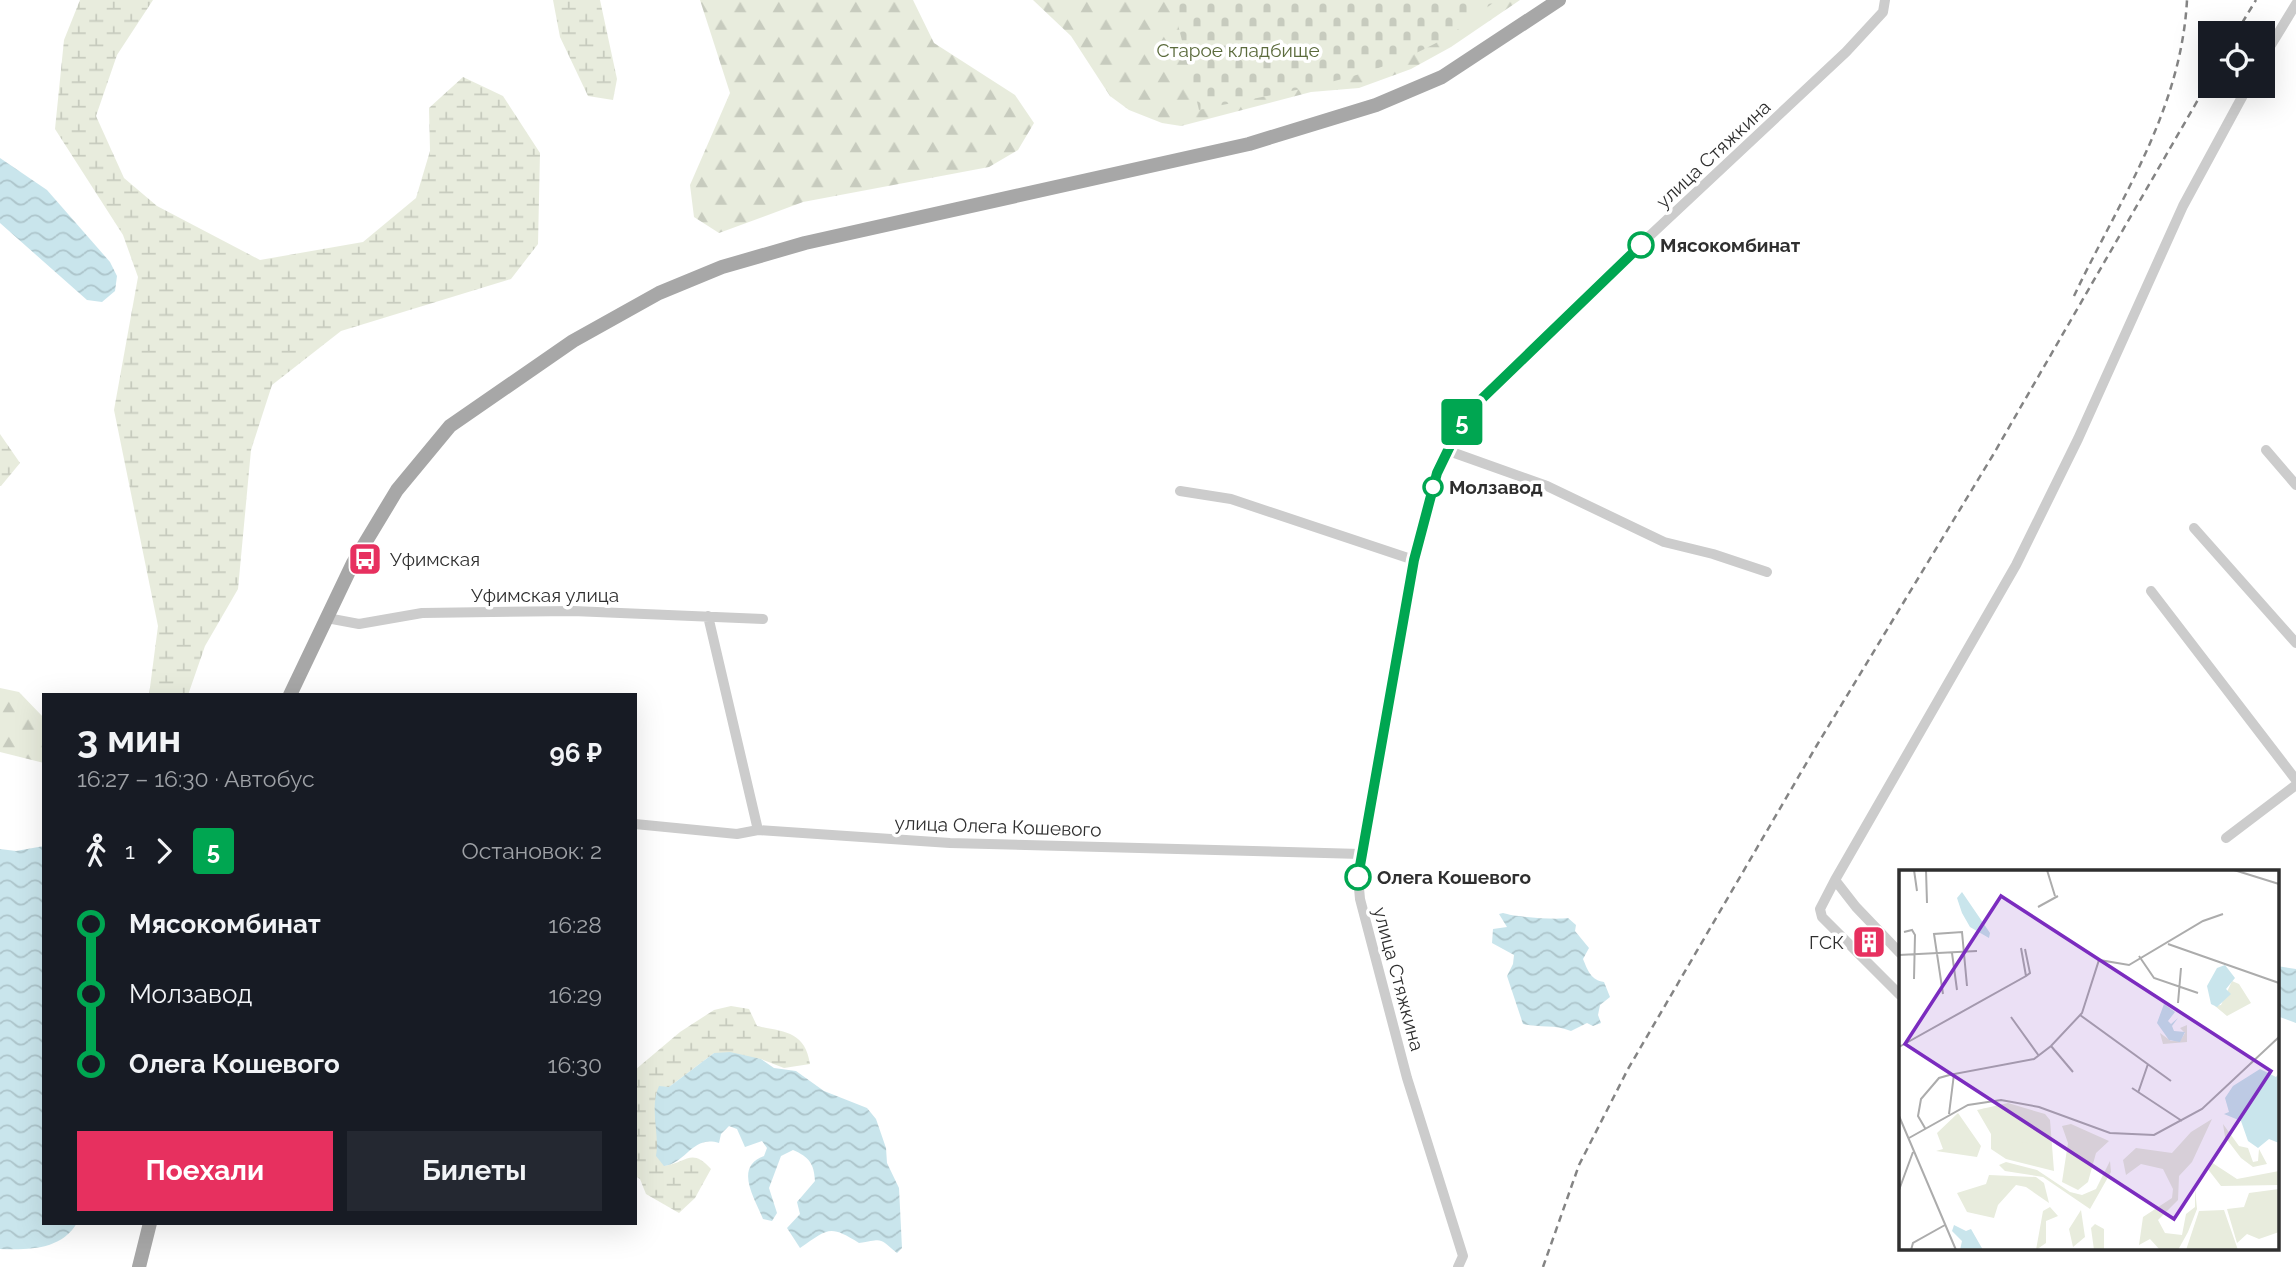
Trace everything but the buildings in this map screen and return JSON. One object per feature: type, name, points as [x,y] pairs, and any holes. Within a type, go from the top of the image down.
[{"type":"main road","points":[[291,693],[353,563],[397,489],[450,426],[573,341],[659,293],[722,267],[805,243],[1249,144],[1376,105],[1443,77],[1559,0]]},
{"type":"main road","points":[[139,1267],[150,1225]]},
{"type":"street","points":[[1883,12],[1885,0]]},
{"type":"street","name":"улица Стяжкина","points":[[1458,1267],[1463,1256],[1407,1078],[1360,899],[1358,877],[1414,560],[1446,450],[1465,415],[1594,288],[1846,52],[1895,0]]},
{"type":"street","points":[[2275,38],[2296,4]]},
{"type":"street","points":[[1899,994],[1820,913],[1835,880],[2016,565],[2078,439],[2183,206],[2242,98]]},
{"type":"street","points":[[1446,450],[1547,486],[1664,542],[1713,554],[1767,572]]},
{"type":"street","points":[[2266,450],[2296,485]]},
{"type":"street","points":[[1180,491],[1231,499],[1414,560]]},
{"type":"street","points":[[2194,528],[2296,643]]},
{"type":"street","points":[[2151,591],[2296,782],[2226,838]]},
{"type":"street","name":"Уфимская улица","points":[[327,618],[359,624],[422,613],[560,611],[763,619]]},
{"type":"street","points":[[708,616],[758,830]]},
{"type":"street","name":"улица Олега Кошевого","points":[[637,824],[737,834],[758,830],[950,843],[1361,854]]},
{"type":"street","points":[[1835,880],[1899,952]]},
{"type":"green space","points":[[80,0],[153,0],[117,55],[96,116],[124,178],[157,206],[260,260],[363,242],[416,198],[430,151],[429,108],[463,77],[503,96],[540,153],[538,244],[511,279],[341,331],[272,385],[251,450],[238,589],[205,646],[189,693],[149,693],[158,626],[114,410],[138,277],[123,235],[55,129],[64,40]]},
{"type":"green space","points":[[553,0],[600,0],[617,79],[613,100],[588,96],[560,37]]},
{"type":"green space","points":[[700,0],[913,0],[934,43],[1015,95],[1034,123],[1018,150],[989,167],[803,202],[719,233],[694,217],[690,185],[730,93]]},
{"type":"green space","points":[[1033,0],[1520,0],[1451,47],[1411,69],[1359,88],[1311,92],[1181,126],[1162,123],[1129,110],[1110,96],[1071,36]]},
{"type":"green space","name":"Старое кладбище","points":[[1172,0],[1497,0],[1445,38],[1387,65],[1293,91],[1199,110]]},
{"type":"green space","points":[[0,434],[20,463],[1,486],[0,486]]},
{"type":"green space","points":[[0,688],[19,692],[42,716],[42,762],[0,752]]},
{"type":"green space","points":[[731,1006],[749,1009],[757,1026],[784,1032],[798,1039],[810,1064],[784,1068],[761,1059],[714,1053],[669,1087],[656,1093],[658,1142],[664,1166],[693,1158],[704,1162],[711,1169],[695,1198],[679,1213],[646,1194],[637,1177],[637,1068],[680,1032],[714,1010]]},
{"type":"water","points":[[0,158],[47,190],[110,262],[117,276],[115,291],[102,302],[87,300],[0,223]]},
{"type":"water","points":[[42,846],[42,1225],[75,1225],[62,1239],[53,1243],[33,1248],[0,1249],[0,849],[16,851]]},
{"type":"water","points":[[1499,914],[1535,918],[1568,918],[1576,925],[1575,931],[1589,948],[1583,959],[1593,977],[1604,982],[1610,997],[1600,1005],[1598,1015],[1601,1023],[1593,1026],[1587,1023],[1571,1031],[1523,1024],[1507,976],[1514,955],[1492,943],[1493,929],[1507,927]]},
{"type":"water","points":[[2278,966],[2296,969],[2296,1023],[2278,1016]]},
{"type":"water","points":[[730,1052],[761,1059],[774,1068],[796,1071],[824,1091],[867,1108],[876,1119],[886,1148],[887,1163],[899,1188],[902,1248],[897,1253],[880,1240],[859,1243],[835,1231],[823,1233],[800,1248],[787,1228],[800,1214],[797,1202],[815,1181],[812,1165],[807,1158],[793,1150],[781,1156],[769,1188],[777,1213],[772,1221],[763,1219],[751,1192],[748,1175],[750,1167],[764,1156],[767,1148],[762,1141],[745,1147],[737,1129],[729,1126],[721,1134],[719,1143],[702,1143],[672,1164],[664,1166],[656,1156],[655,1103],[659,1086],[669,1087],[714,1053]]},
{"type":"railway","points":[[2074,296],[2146,153],[2161,117],[2182,41],[2187,0]]},
{"type":"railway","points":[[2243,21],[2256,0]]},
{"type":"railway","points":[[1543,1267],[1579,1165],[1628,1069],[1817,745],[1993,455],[2199,98]]},
{"type":"bus line","name":"5","points":[[1358,877],[1414,560],[1437,473],[1446,450],[1465,415],[1641,245]]},
{"type":"place","name":"Мясокомбинат","points":[[1641,245]]},
{"type":"place","name":"Молзавод","points":[[1433,487]]},
{"type":"place","name":"Уфимская","points":[[365,559]]},
{"type":"place","name":"Олега Кошевого","points":[[1358,877]]},
{"type":"place","name":"ГСК","points":[[1869,942]]}]
